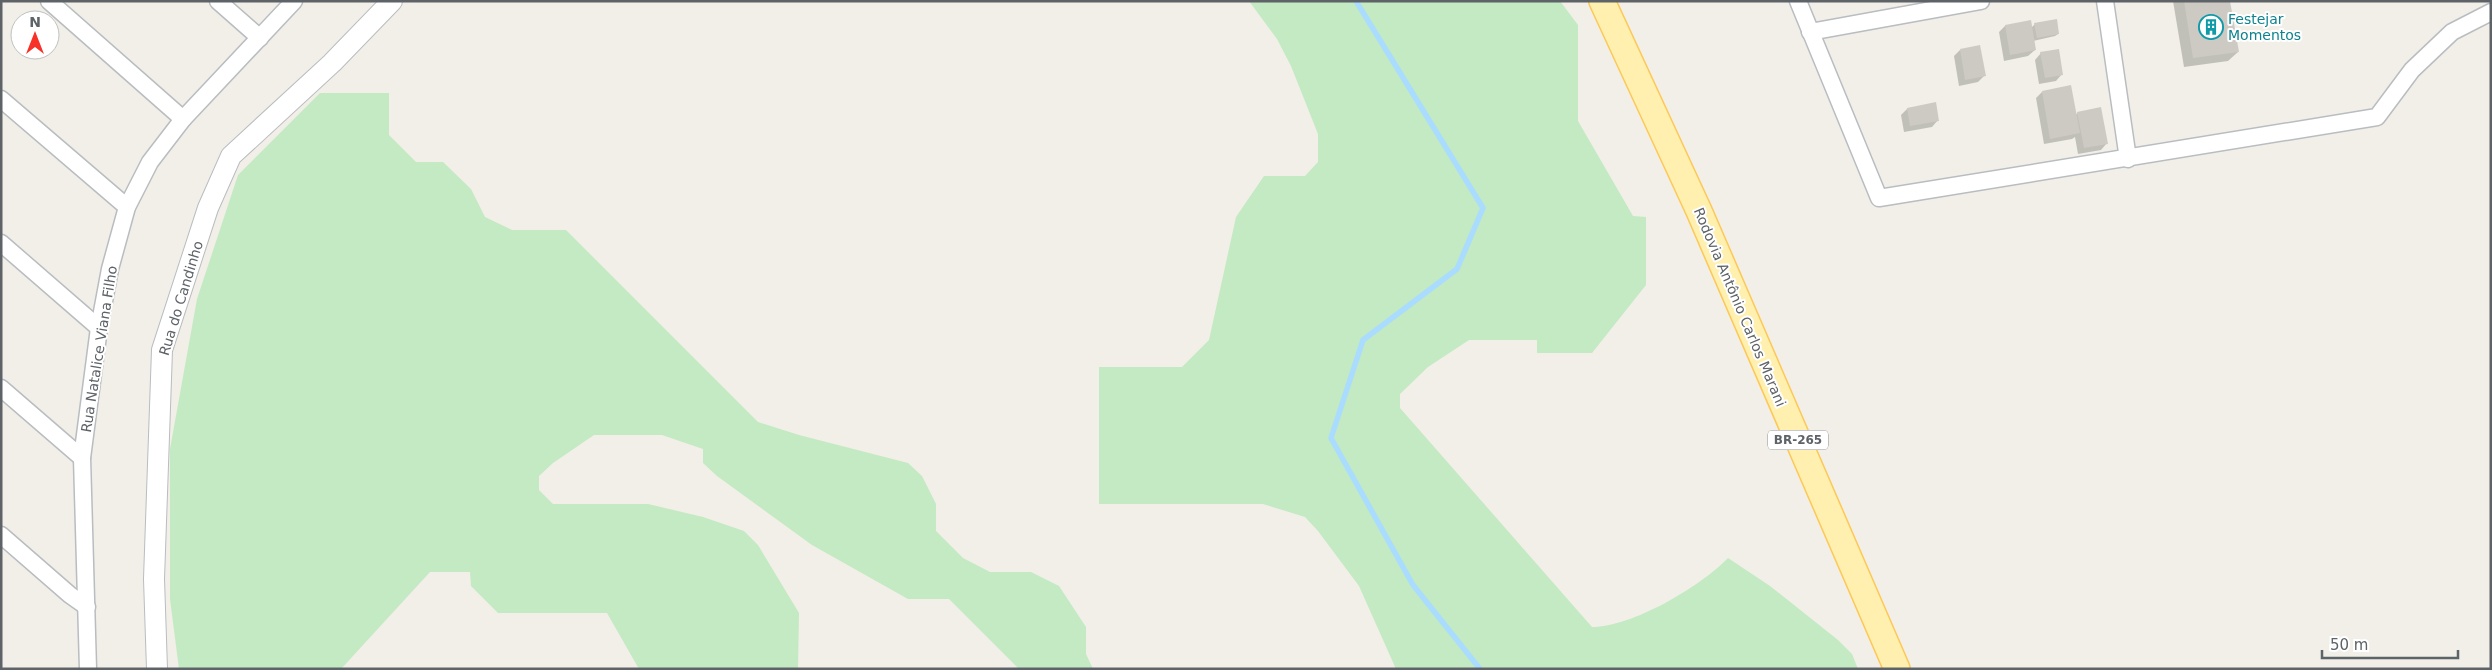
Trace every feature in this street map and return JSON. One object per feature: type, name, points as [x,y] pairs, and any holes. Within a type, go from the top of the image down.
[{"type":"main road","name":"Rodovia Antônio Carlos Marani","points":[[1602,1],[1699,211],[1897,669]]},
{"type":"street","points":[[49,1],[183,119]]},
{"type":"street","points":[[218,1],[260,38]]},
{"type":"street","name":"Rua Natalice Viana Filho","points":[[88,669],[82,458],[99,328],[110,269],[127,208],[150,162],[183,119],[294,1]]},
{"type":"street","name":"Rua do Candinho","points":[[157,669],[154,579],[162,350],[208,208],[231,156],[332,63],[392,1]]},
{"type":"street","points":[[1798,1],[1879,198],[2378,117],[2412,70],[2452,32],[2491,12]]},
{"type":"street","points":[[1810,32],[1981,1]]},
{"type":"street","points":[[2106,1],[2128,159]]},
{"type":"street","points":[[1,99],[127,208]]},
{"type":"street","points":[[1,243],[99,328]]},
{"type":"street","points":[[1,388],[82,458]]},
{"type":"street","points":[[1,534],[70,595],[87,607]]},
{"type":"green space","points":[[1249,1],[1560,1],[1578,25],[1578,121],[1633,216],[1646,217],[1646,285],[1592,353],[1537,353],[1537,340],[1469,340],[1428,367],[1400,394],[1400,408],[1592,627],[1608,625],[1645,613],[1683,593],[1701,581],[1728,558],[1770,586],[1838,640],[1852,654],[1858,669],[1396,669],[1359,586],[1318,531],[1305,517],[1263,504],[1099,504],[1099,367],[1182,367],[1209,340],[1236,217],[1264,176],[1305,176],[1318,162],[1318,134],[1291,66],[1277,39]]},
{"type":"green space","points":[[320,93],[389,93],[389,135],[416,162],[443,162],[471,189],[485,217],[512,230],[566,230],[758,422],[799,435],[908,463],[922,476],[936,504],[936,531],[963,558],[990,572],[1031,572],[1059,586],[1086,627],[1086,654],[1093,669],[1019,669],[949,599],[908,599],[812,545],[717,476],[703,463],[703,449],[662,435],[594,435],[553,463],[539,476],[539,490],[553,504],[648,504],[703,517],[744,531],[758,545],[799,613],[798,669],[639,669],[607,613],[498,613],[471,586],[470,572],[430,572],[341,669],[179,669],[170,599],[170,449],[197,299],[238,175]]},
{"type":"green space","points":[[1318,668],[1320,669],[1154,669]]},
{"type":"building","name":"Festejar Momentos","points":[[2184,1],[2230,1],[2239,52],[2193,58]]},
{"type":"building","points":[[2057,19],[2059,34],[2037,38],[2034,23]]},
{"type":"building","points":[[2031,20],[2036,50],[2010,55],[2005,25]]},
{"type":"building","points":[[1980,45],[1986,76],[1965,80],[1960,49]]},
{"type":"building","points":[[2059,49],[2063,75],[2045,78],[2040,52]]},
{"type":"building","points":[[2071,85],[2080,133],[2050,139],[2042,91]]},
{"type":"building","points":[[1936,102],[1939,121],[1910,126],[1907,108]]},
{"type":"building","points":[[2101,107],[2108,144],[2084,148],[2077,112]]},
{"type":"waterway","points":[[1356,1],[1483,208],[1457,269],[1363,340],[1331,438],[1413,585],[1480,669]]},
{"type":"place","name":"Festejar Momentos","points":[[2211,27]]}]
